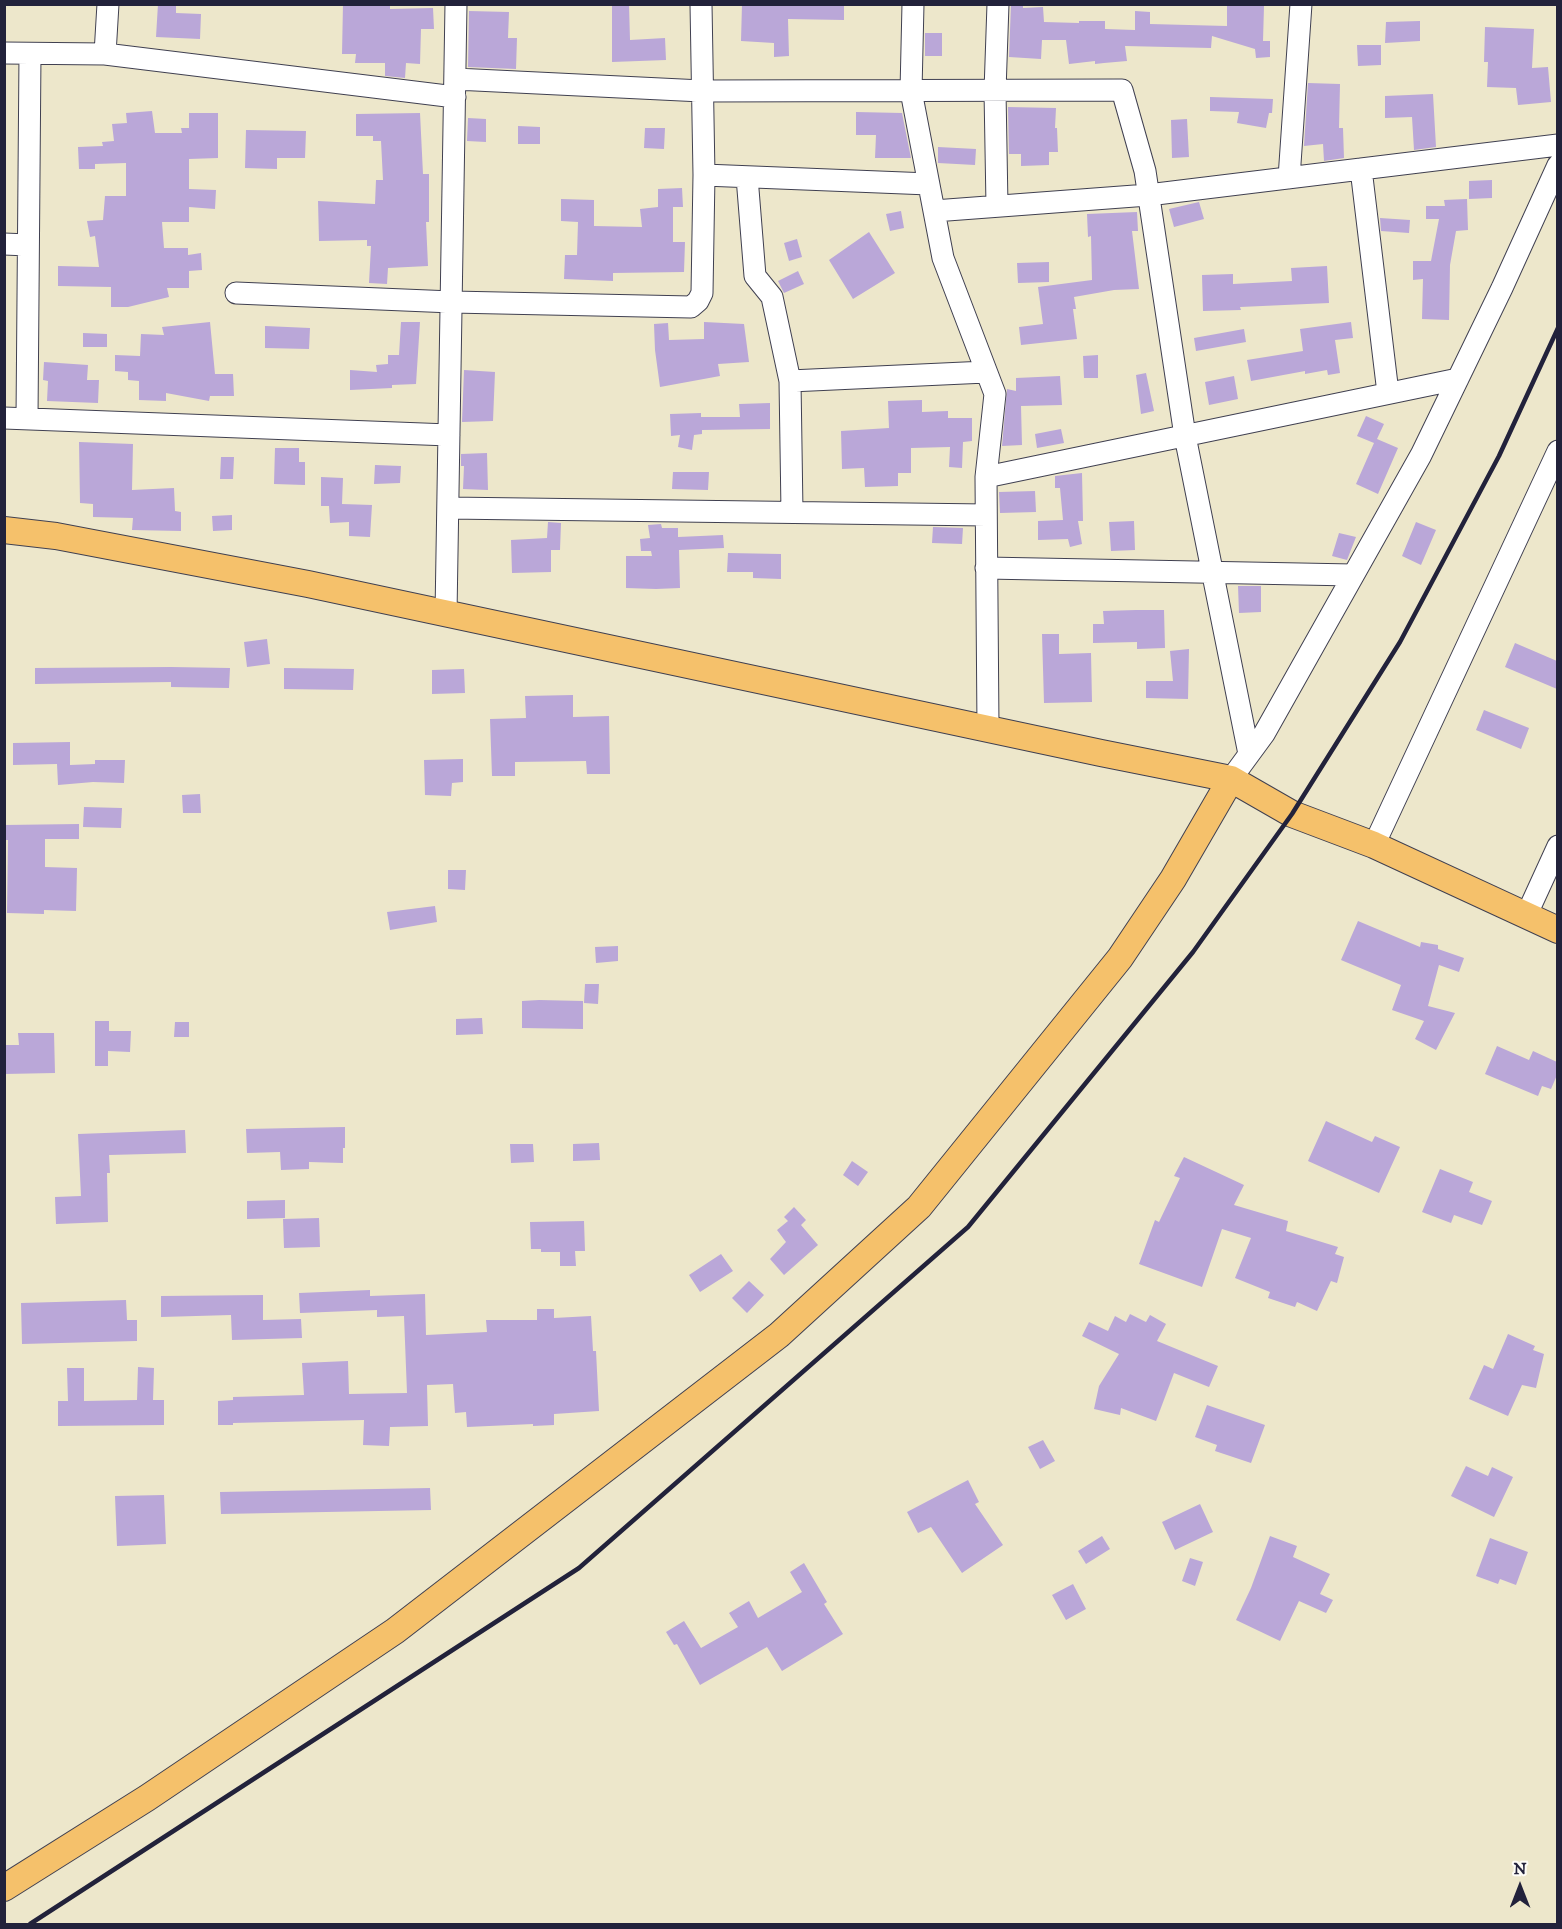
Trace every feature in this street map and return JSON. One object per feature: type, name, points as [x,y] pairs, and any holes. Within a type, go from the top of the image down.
[{"type":"main road","points":[[4,530],[68,539],[308,584],[1231,779],[1292,814],[1374,845],[1557,930]]},
{"type":"main road","points":[[4,1888],[147,1798],[395,1631],[788,1327],[919,1207],[1120,958],[1173,879],[1231,779]]},
{"type":"street","points":[[105,54],[108,4]]},
{"type":"street","points":[[446,614],[456,4]]},
{"type":"street","points":[[236,293],[452,302],[692,308],[702,293],[704,175],[701,4]]},
{"type":"street","points":[[913,4],[910,91],[943,258],[994,394],[986,477],[988,728]]},
{"type":"street","points":[[997,206],[995,91],[998,4]]},
{"type":"street","points":[[1289,178],[1301,4]]},
{"type":"street","points":[[4,53],[105,54],[455,88],[702,91],[1122,90],[1145,171],[1185,436],[1249,754]]},
{"type":"street","points":[[27,418],[30,54]]},
{"type":"street","points":[[934,211],[1148,195],[1557,145]]},
{"type":"street","points":[[1231,779],[1264,734],[1421,456],[1502,288],[1557,165]]},
{"type":"street","points":[[1361,169],[1388,393]]},
{"type":"street","points":[[704,175],[929,184]]},
{"type":"street","points":[[747,177],[755,276],[772,297],[790,381],[792,512]]},
{"type":"street","points":[[4,244],[28,245]]},
{"type":"street","points":[[790,381],[986,372]]},
{"type":"street","points":[[986,477],[1458,379]]},
{"type":"street","points":[[4,418],[449,435]]},
{"type":"street","points":[[1374,845],[1557,450]]},
{"type":"street","points":[[448,508],[986,515]]},
{"type":"street","points":[[986,568],[1353,575]]},
{"type":"street","points":[[1526,916],[1557,846]]},
{"type":"building","points":[[158,4],[176,4],[176,13],[201,14],[200,39],[156,37]]},
{"type":"building","points":[[343,4],[390,5],[390,9],[433,8],[434,29],[421,29],[420,64],[406,63],[405,78],[385,76],[385,63],[355,63],[356,54],[342,54]]},
{"type":"building","points":[[612,4],[629,4],[630,40],[665,38],[666,60],[612,62]]},
{"type":"building","points":[[742,4],[844,4],[844,20],[788,19],[789,56],[774,57],[774,43],[741,41]]},
{"type":"building","points":[[1011,4],[1023,4],[1023,8],[1043,7],[1044,22],[1105,21],[1105,29],[1135,30],[1135,11],[1150,12],[1150,24],[1227,26],[1227,6],[1264,6],[1263,41],[1270,41],[1270,57],[1256,58],[1255,49],[1212,36],[1211,48],[1125,46],[1127,61],[1069,64],[1066,40],[1042,40],[1041,59],[1009,57]]},
{"type":"building","points":[[469,11],[509,12],[508,38],[517,38],[516,69],[468,67]]},
{"type":"building","points":[[1420,21],[1420,41],[1385,43],[1386,22]]},
{"type":"building","points":[[1485,27],[1534,29],[1532,68],[1548,67],[1551,102],[1518,105],[1516,88],[1487,87],[1488,62],[1484,62]]},
{"type":"building","points":[[925,33],[942,33],[942,56],[925,56]]},
{"type":"building","points":[[1357,45],[1381,45],[1381,65],[1358,66]]},
{"type":"building","points":[[1308,83],[1340,84],[1339,128],[1343,128],[1344,158],[1324,161],[1323,144],[1304,146]]},
{"type":"building","points":[[1433,94],[1436,147],[1414,150],[1412,117],[1385,118],[1385,96]]},
{"type":"building","points":[[1210,97],[1273,99],[1272,113],[1269,113],[1266,128],[1237,123],[1239,112],[1210,111]]},
{"type":"building","points":[[1008,107],[1056,108],[1055,128],[1057,128],[1058,152],[1049,152],[1049,165],[1021,166],[1021,154],[1009,154]]},
{"type":"building","points":[[152,111],[155,133],[182,133],[181,128],[189,128],[189,113],[218,113],[218,158],[189,159],[189,189],[216,190],[215,209],[189,207],[189,222],[162,222],[164,248],[188,248],[188,255],[201,253],[202,270],[189,271],[189,288],[167,288],[169,297],[128,307],[111,307],[111,287],[58,286],[58,266],[99,267],[95,236],[90,237],[87,221],[103,220],[105,196],[126,196],[126,163],[95,164],[95,169],[79,169],[78,147],[103,146],[102,142],[114,141],[112,124],[127,123],[126,113]]},
{"type":"building","points":[[856,112],[902,113],[911,158],[875,158],[876,135],[856,135]]},
{"type":"building","points":[[420,113],[423,174],[429,174],[429,222],[426,222],[428,266],[388,268],[387,284],[369,283],[371,246],[367,246],[367,240],[319,241],[318,201],[375,204],[376,180],[383,180],[381,141],[373,141],[373,136],[356,136],[356,114]]},
{"type":"building","points":[[468,118],[486,119],[486,142],[467,141]]},
{"type":"building","points":[[1187,119],[1189,157],[1172,158],[1171,120]]},
{"type":"building","points":[[518,126],[540,127],[540,144],[518,144]]},
{"type":"building","points":[[645,128],[665,128],[664,149],[644,148]]},
{"type":"building","points":[[246,130],[306,131],[305,158],[277,158],[277,169],[245,168]]},
{"type":"building","points":[[938,147],[976,149],[975,165],[938,163]]},
{"type":"building","points":[[1492,180],[1492,198],[1469,199],[1469,181]]},
{"type":"building","points":[[682,188],[683,207],[673,207],[673,242],[685,242],[684,272],[613,273],[613,281],[564,279],[565,255],[577,255],[578,222],[561,221],[561,199],[594,200],[594,226],[642,227],[640,209],[658,207],[658,189]]},
{"type":"building","points":[[1467,199],[1468,230],[1456,231],[1450,265],[1449,320],[1422,319],[1423,279],[1413,280],[1413,261],[1431,261],[1439,219],[1426,219],[1426,206],[1445,206],[1444,200]]},
{"type":"building","points":[[1199,202],[1204,219],[1174,227],[1169,209]]},
{"type":"building","points":[[901,211],[904,228],[890,231],[886,214]]},
{"type":"building","points":[[1137,212],[1138,231],[1132,231],[1139,289],[1114,290],[1074,297],[1076,309],[1073,309],[1077,339],[1021,345],[1019,327],[1043,324],[1038,287],[1092,280],[1091,236],[1088,237],[1087,214]]},
{"type":"building","points":[[1380,218],[1410,220],[1409,233],[1381,231]]},
{"type":"building","points":[[869,232],[895,273],[853,299],[829,260]]},
{"type":"building","points":[[797,239],[802,257],[789,261],[784,243]]},
{"type":"building","points":[[1049,262],[1049,282],[1018,283],[1017,263]]},
{"type":"building","points":[[1327,266],[1329,303],[1203,311],[1202,275],[1233,274],[1233,284],[1292,281],[1291,268]]},
{"type":"building","points":[[798,271],[804,284],[784,293],[778,281]]},
{"type":"building","points":[[210,322],[215,374],[233,374],[234,396],[210,396],[209,401],[166,393],[166,401],[139,400],[139,381],[128,380],[128,372],[115,371],[115,355],[140,356],[141,334],[164,335],[162,327]]},
{"type":"building","points":[[401,322],[420,322],[416,384],[392,385],[392,388],[350,390],[350,370],[377,372],[376,365],[388,364],[388,355],[399,355]]},
{"type":"building","points":[[704,322],[744,324],[749,362],[718,364],[720,376],[660,387],[654,324],[668,323],[669,340],[704,339]]},
{"type":"building","points":[[1351,322],[1353,338],[1335,340],[1340,373],[1328,375],[1327,370],[1305,374],[1305,371],[1251,381],[1247,360],[1303,351],[1300,329]]},
{"type":"building","points":[[265,326],[310,328],[309,349],[265,348]]},
{"type":"building","points":[[1244,329],[1246,342],[1196,351],[1194,338]]},
{"type":"building","points":[[83,333],[107,334],[107,347],[83,347]]},
{"type":"building","points":[[1098,355],[1098,378],[1084,378],[1083,356]]},
{"type":"building","points":[[44,362],[88,365],[87,380],[99,380],[98,403],[47,401],[48,381],[43,380]]},
{"type":"building","points":[[464,370],[495,372],[493,421],[462,422]]},
{"type":"building","points":[[1146,373],[1154,411],[1141,414],[1136,375]]},
{"type":"building","points":[[1060,376],[1062,405],[1021,406],[1022,445],[1002,446],[1007,389],[1016,391],[1016,378]]},
{"type":"building","points":[[1234,376],[1238,399],[1209,405],[1205,382]]},
{"type":"building","points":[[922,400],[922,412],[948,411],[948,418],[972,418],[972,441],[963,442],[962,468],[949,467],[950,447],[911,448],[911,473],[898,473],[898,486],[865,487],[864,468],[842,469],[841,431],[889,428],[888,401]]},
{"type":"building","points":[[770,403],[770,429],[702,430],[702,434],[694,435],[692,450],[678,447],[680,435],[671,436],[670,414],[701,413],[701,417],[740,417],[739,404]]},
{"type":"building","points":[[1366,416],[1384,424],[1377,439],[1398,448],[1378,494],[1356,484],[1374,443],[1357,436]]},
{"type":"building","points":[[1061,429],[1064,443],[1037,448],[1035,434]]},
{"type":"building","points":[[79,442],[133,444],[132,490],[174,488],[175,511],[181,512],[181,531],[132,530],[133,518],[93,517],[93,504],[80,503]]},
{"type":"building","points":[[275,448],[299,448],[299,462],[305,462],[305,485],[274,484]]},
{"type":"building","points":[[487,453],[488,490],[463,489],[464,466],[461,466],[461,454]]},
{"type":"building","points":[[221,457],[234,457],[233,479],[220,479]]},
{"type":"building","points":[[375,465],[401,466],[400,483],[374,484]]},
{"type":"building","points":[[673,472],[709,472],[708,490],[672,489]]},
{"type":"building","points":[[1082,473],[1083,521],[1078,521],[1082,544],[1070,547],[1068,539],[1038,540],[1038,521],[1063,520],[1060,488],[1055,488],[1055,476]]},
{"type":"building","points":[[321,477],[343,478],[342,504],[372,505],[370,537],[349,536],[349,522],[330,523],[329,506],[321,506]]},
{"type":"building","points":[[1035,491],[1036,512],[1000,513],[999,492]]},
{"type":"building","points":[[232,515],[232,530],[213,531],[212,516]]},
{"type":"building","points":[[1134,521],[1135,550],[1111,551],[1109,522]]},
{"type":"building","points":[[548,522],[561,523],[560,550],[551,550],[551,572],[512,573],[511,540],[547,538]]},
{"type":"building","points":[[1416,522],[1436,530],[1421,565],[1402,556]]},
{"type":"building","points":[[661,524],[662,528],[678,528],[678,537],[723,535],[724,548],[679,550],[680,588],[626,588],[626,556],[652,556],[651,551],[641,551],[640,539],[650,538],[648,525]]},
{"type":"building","points":[[933,527],[963,528],[962,544],[932,543]]},
{"type":"building","points":[[1339,533],[1356,537],[1347,560],[1332,556]]},
{"type":"building","points":[[728,553],[781,554],[781,579],[753,578],[753,572],[727,572]]},
{"type":"building","points":[[1238,586],[1261,586],[1261,612],[1239,613]]},
{"type":"building","points":[[1164,610],[1165,648],[1137,649],[1137,642],[1093,643],[1093,624],[1104,624],[1103,611]]},
{"type":"building","points":[[1042,634],[1059,634],[1059,654],[1091,653],[1092,702],[1044,703]]},
{"type":"building","points":[[267,639],[270,664],[247,667],[244,642]]},
{"type":"building","points":[[1515,643],[1557,661],[1557,689],[1505,667]]},
{"type":"building","points":[[1189,649],[1188,699],[1146,698],[1146,681],[1173,681],[1170,651]]},
{"type":"building","points":[[35,668],[230,668],[229,688],[171,687],[171,682],[35,684]]},
{"type":"building","points":[[284,668],[354,669],[353,690],[284,689]]},
{"type":"building","points":[[464,669],[465,693],[432,694],[432,670]]},
{"type":"building","points":[[573,695],[573,717],[609,716],[610,774],[587,774],[586,761],[515,762],[515,776],[492,776],[490,719],[526,718],[525,696]]},
{"type":"building","points":[[1484,710],[1529,728],[1521,749],[1476,730]]},
{"type":"building","points":[[70,742],[70,765],[95,764],[95,760],[125,760],[124,783],[93,782],[58,785],[57,764],[13,765],[13,743]]},
{"type":"building","points":[[463,759],[463,782],[452,783],[451,796],[425,795],[424,760]]},
{"type":"building","points":[[200,794],[201,813],[183,813],[182,795]]},
{"type":"building","points":[[84,807],[122,808],[121,828],[83,827]]},
{"type":"building","points":[[79,824],[79,839],[45,839],[45,867],[77,868],[76,911],[44,910],[44,914],[7,913],[8,840],[4,840],[4,825]]},
{"type":"building","points":[[448,870],[466,870],[465,890],[448,889]]},
{"type":"building","points":[[435,906],[437,922],[390,930],[387,912]]},
{"type":"building","points":[[1358,921],[1420,947],[1421,942],[1438,945],[1438,949],[1464,958],[1459,972],[1439,965],[1428,1006],[1455,1013],[1436,1050],[1415,1039],[1424,1021],[1392,1010],[1401,985],[1341,960]]},
{"type":"building","points":[[618,946],[618,961],[596,963],[595,947]]},
{"type":"building","points":[[585,984],[599,984],[598,1004],[584,1003]]},
{"type":"building","points":[[522,1001],[583,1001],[583,1029],[522,1028]]},
{"type":"building","points":[[482,1018],[483,1034],[456,1035],[456,1019]]},
{"type":"building","points":[[95,1021],[109,1021],[109,1031],[131,1031],[130,1052],[108,1051],[108,1066],[95,1066]]},
{"type":"building","points":[[175,1022],[189,1022],[189,1037],[174,1037]]},
{"type":"building","points":[[18,1033],[54,1033],[55,1073],[4,1074],[4,1045],[19,1045]]},
{"type":"building","points":[[1497,1046],[1529,1060],[1533,1051],[1557,1062],[1557,1075],[1551,1089],[1542,1086],[1538,1096],[1485,1074]]},
{"type":"building","points":[[1326,1121],[1372,1142],[1375,1136],[1400,1147],[1379,1193],[1308,1161]]},
{"type":"building","points":[[345,1127],[343,1163],[309,1162],[309,1169],[281,1170],[280,1152],[247,1153],[246,1129]]},
{"type":"building","points":[[185,1130],[186,1153],[109,1155],[108,1222],[56,1224],[55,1197],[81,1196],[78,1134]]},
{"type":"building","points":[[599,1143],[600,1160],[573,1161],[573,1144]]},
{"type":"building","points":[[510,1144],[533,1144],[534,1162],[511,1163]]},
{"type":"building","points":[[1184,1157],[1244,1185],[1234,1205],[1288,1221],[1286,1231],[1338,1247],[1335,1254],[1344,1257],[1337,1283],[1331,1281],[1317,1311],[1297,1302],[1295,1307],[1268,1298],[1270,1292],[1235,1278],[1251,1238],[1222,1229],[1202,1287],[1139,1264],[1155,1220],[1159,1222],[1180,1178],[1174,1176]]},
{"type":"building","points":[[852,1161],[868,1172],[858,1186],[843,1175]]},
{"type":"building","points":[[1440,1169],[1473,1182],[1469,1192],[1492,1201],[1482,1225],[1454,1215],[1451,1223],[1422,1212]]},
{"type":"building","points":[[285,1200],[285,1218],[247,1219],[247,1201]]},
{"type":"building","points":[[794,1207],[806,1220],[801,1225],[818,1245],[784,1275],[770,1259],[786,1242],[777,1230],[788,1221],[784,1217]]},
{"type":"building","points":[[319,1218],[320,1247],[284,1248],[283,1219]]},
{"type":"building","points":[[584,1221],[585,1251],[575,1251],[576,1266],[560,1266],[560,1252],[541,1252],[541,1249],[531,1249],[530,1222]]},
{"type":"building","points":[[721,1254],[733,1271],[700,1292],[689,1275]]},
{"type":"building","points":[[749,1281],[764,1295],[747,1313],[732,1298]]},
{"type":"building","points":[[370,1290],[370,1296],[425,1294],[426,1335],[487,1332],[486,1320],[537,1320],[537,1309],[554,1309],[554,1318],[591,1316],[593,1351],[596,1351],[599,1411],[554,1414],[554,1425],[467,1427],[466,1412],[455,1413],[453,1384],[427,1385],[428,1426],[390,1427],[389,1446],[363,1445],[364,1420],[218,1425],[218,1401],[233,1400],[233,1397],[304,1395],[302,1363],[348,1361],[349,1394],[407,1393],[404,1316],[377,1317],[377,1310],[300,1313],[299,1293]]},
{"type":"building","points":[[263,1295],[263,1320],[301,1319],[302,1338],[232,1340],[231,1315],[161,1317],[161,1296]]},
{"type":"building","points":[[126,1300],[127,1320],[137,1320],[137,1341],[22,1344],[21,1303]]},
{"type":"building","points":[[1130,1314],[1146,1322],[1150,1315],[1166,1324],[1157,1341],[1218,1366],[1209,1387],[1174,1373],[1156,1421],[1121,1408],[1120,1415],[1094,1409],[1099,1386],[1119,1354],[1082,1336],[1089,1322],[1108,1331],[1115,1316],[1126,1322]]},
{"type":"building","points":[[1508,1334],[1535,1346],[1533,1350],[1544,1354],[1536,1388],[1522,1385],[1508,1416],[1469,1399],[1484,1365],[1493,1369]]},
{"type":"building","points":[[138,1367],[154,1368],[153,1400],[164,1400],[164,1425],[58,1426],[58,1401],[68,1401],[67,1368],[84,1368],[84,1401],[137,1400]]},
{"type":"building","points":[[1207,1405],[1265,1425],[1251,1463],[1215,1451],[1217,1445],[1195,1437]]},
{"type":"building","points":[[1043,1440],[1055,1461],[1040,1469],[1028,1447]]},
{"type":"building","points":[[1466,1466],[1488,1476],[1492,1467],[1513,1477],[1494,1517],[1451,1496]]},
{"type":"building","points":[[968,1480],[979,1502],[975,1504],[1003,1545],[962,1573],[931,1527],[918,1533],[907,1512]]},
{"type":"building","points":[[430,1488],[431,1510],[221,1514],[220,1492]]},
{"type":"building","points":[[164,1495],[166,1544],[117,1546],[115,1496]]},
{"type":"building","points":[[1200,1504],[1213,1532],[1175,1550],[1162,1522]]},
{"type":"building","points":[[1102,1536],[1110,1549],[1086,1564],[1078,1551]]},
{"type":"building","points":[[1270,1536],[1297,1546],[1293,1557],[1330,1574],[1320,1594],[1333,1600],[1326,1613],[1299,1601],[1280,1641],[1236,1620],[1251,1588]]},
{"type":"building","points":[[1490,1538],[1528,1552],[1516,1585],[1500,1579],[1498,1584],[1476,1576]]},
{"type":"building","points":[[1190,1558],[1203,1562],[1195,1586],[1182,1581]]},
{"type":"building","points":[[804,1563],[827,1602],[824,1604],[843,1634],[782,1671],[767,1647],[700,1685],[677,1644],[674,1645],[666,1632],[684,1621],[701,1648],[738,1627],[729,1613],[749,1601],[758,1618],[802,1592],[790,1572]]},
{"type":"building","points":[[1073,1584],[1086,1609],[1066,1620],[1052,1595]]},
{"type":"railway","points":[[30,1924],[579,1568],[968,1227],[1193,952],[1292,814],[1400,642],[1499,456],[1558,328]]}]
